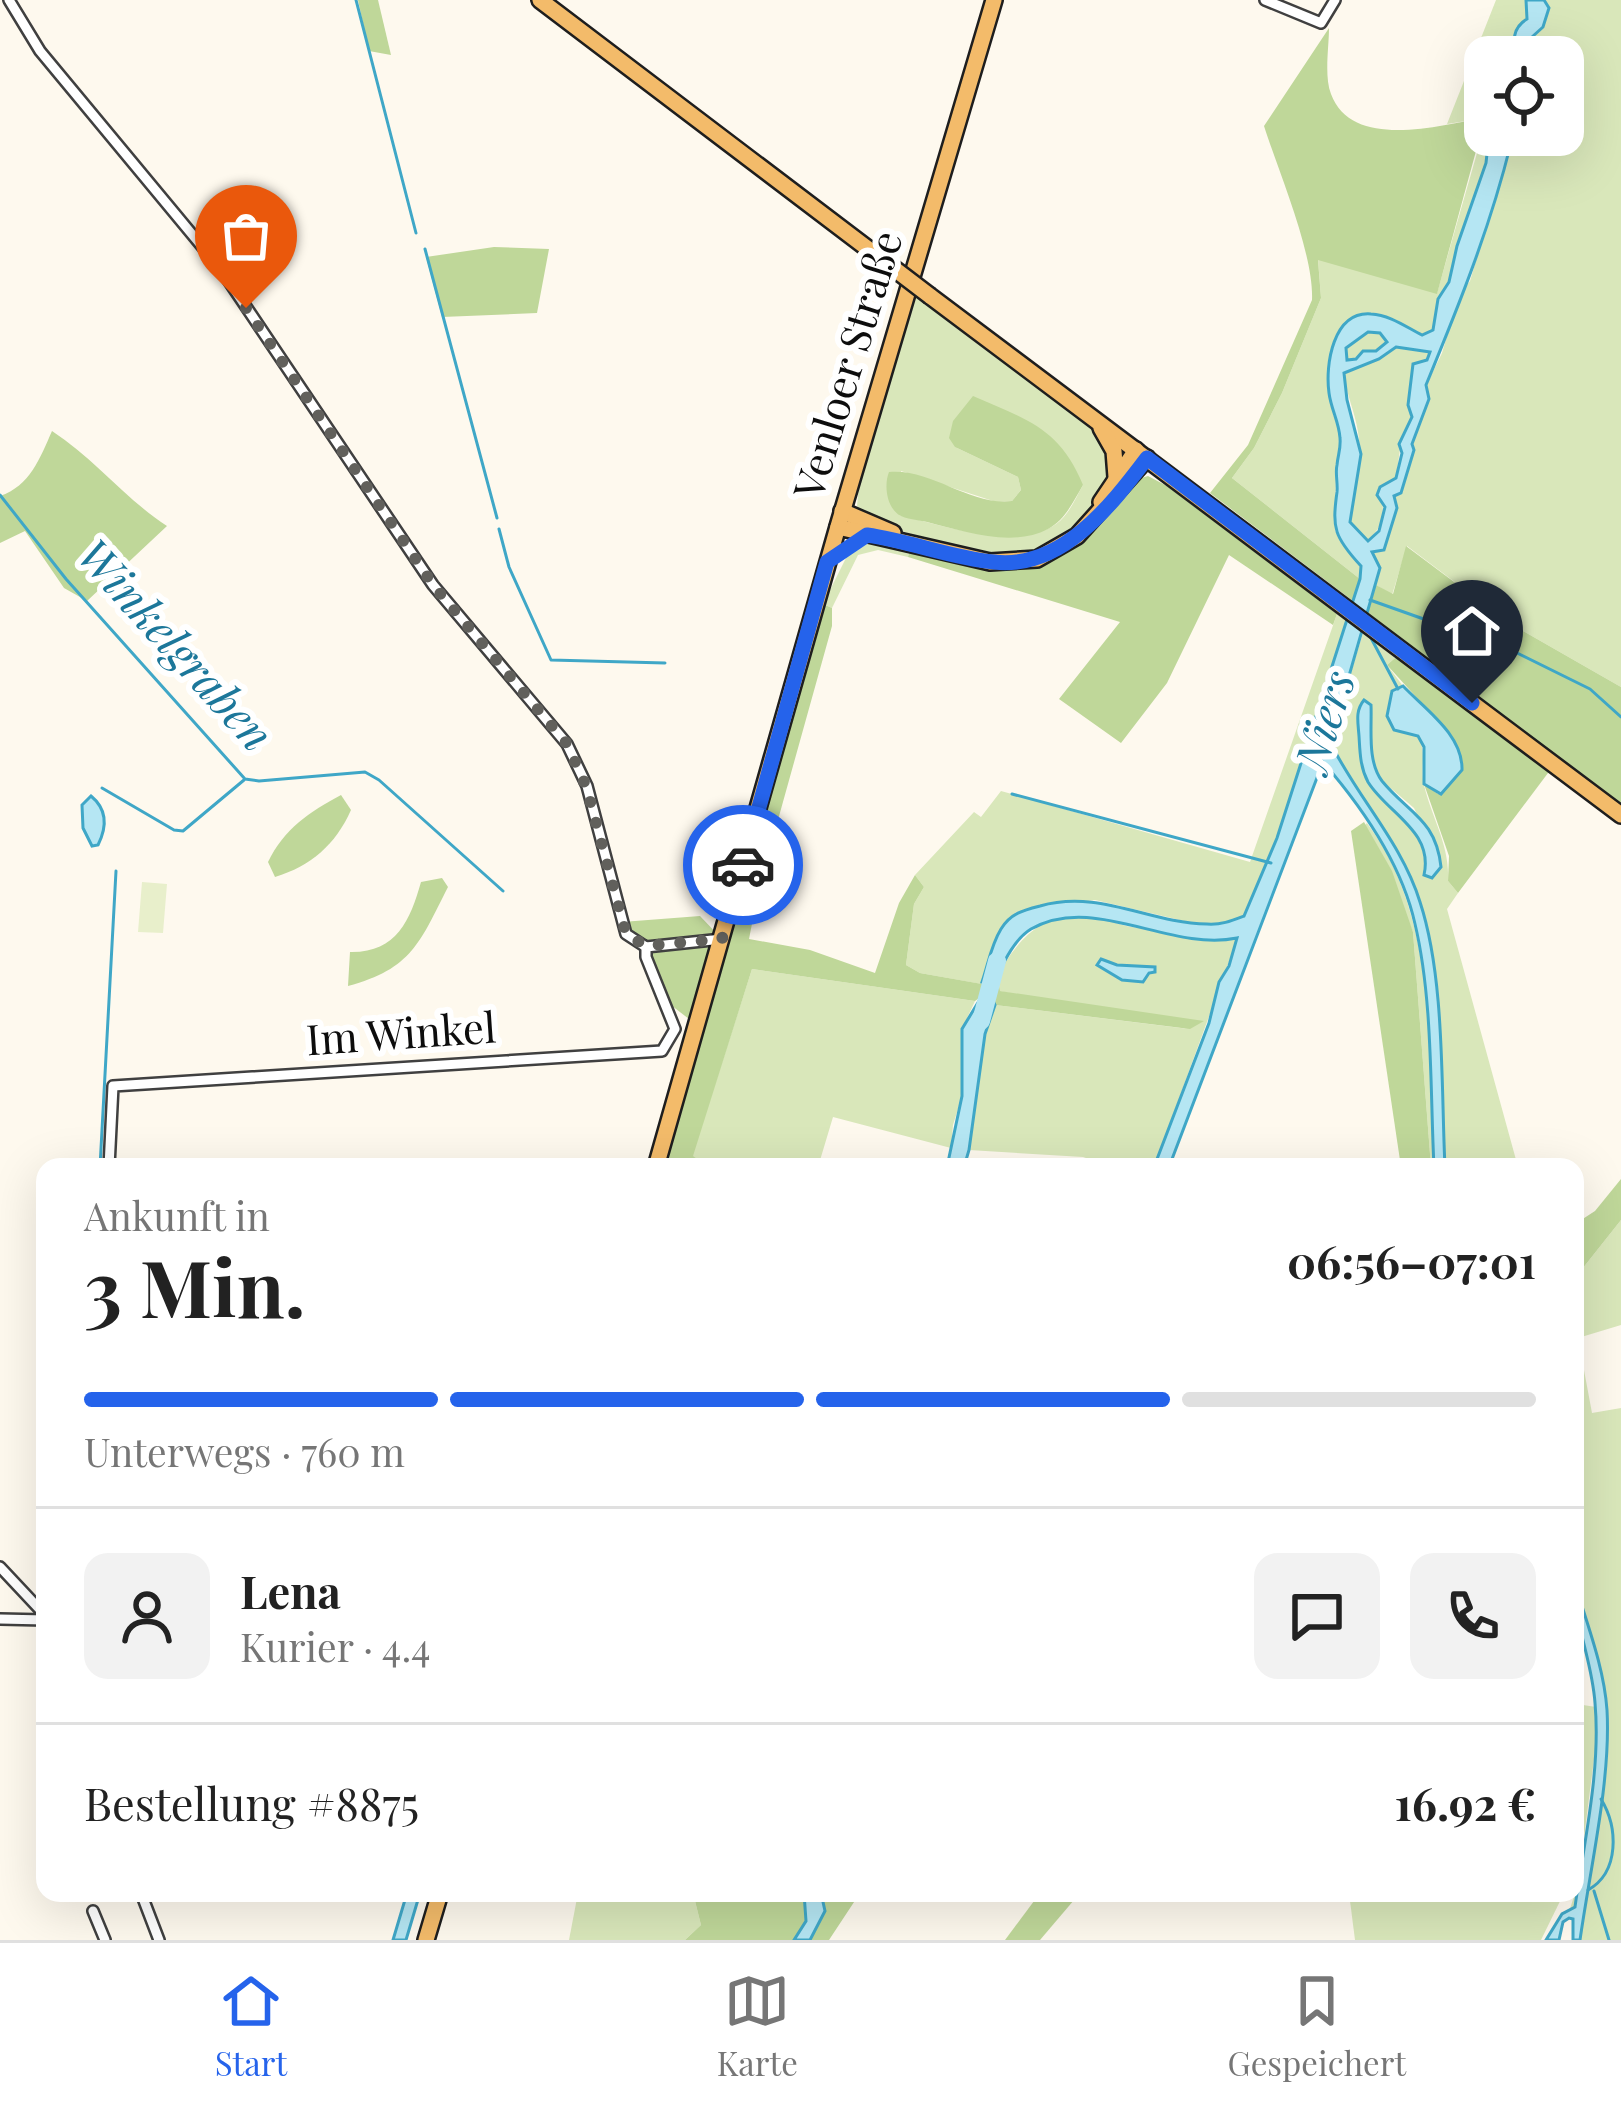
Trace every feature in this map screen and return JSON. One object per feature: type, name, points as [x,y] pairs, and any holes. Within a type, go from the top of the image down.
[{"type":"main road","points":[[540,0],[1621,815]]},
{"type":"main road","name":"Venloer Straße","points":[[659,1158],[827,562],[994,0]]},
{"type":"main road","points":[[1096,421],[1114,451],[1115,477]]},
{"type":"main road","points":[[840,519],[990,562],[1022,562],[1051,554],[1087,525],[1142,454]]},
{"type":"main road","points":[[1087,525],[1115,477],[1142,454]]},
{"type":"main road","points":[[840,519],[867,535],[912,542]]},
{"type":"main road","points":[[827,562],[867,535]]},
{"type":"main road","points":[[426,1940],[437,1902]]},
{"type":"street","points":[[9,0],[40,51],[220,268],[433,585],[567,744],[586,786],[626,934],[646,946],[722,939]]},
{"type":"street","points":[[1264,0],[1321,23],[1335,0]]},
{"type":"street","name":"Im Winkel","points":[[109,1158],[113,1086],[662,1051],[675,1029],[646,957],[646,946]]},
{"type":"street","points":[[0,1567],[36,1608]]},
{"type":"street","points":[[0,1619],[36,1618]]},
{"type":"street","points":[[144,1902],[159,1940]]},
{"type":"street","points":[[93,1911],[105,1940]]},
{"type":"green space","points":[[358,0],[378,0],[391,55],[369,51]]},
{"type":"green space","points":[[1496,0],[1526,0],[1527,20],[1516,36],[1482,36]]},
{"type":"green space","points":[[1544,0],[1621,0],[1621,687],[1509,623],[1407,546],[1392,595],[1376,585],[1380,568],[1371,555],[1393,496],[1401,493],[1426,386],[1442,353],[1459,295],[1470,281],[1507,156],[1584,156],[1584,36],[1533,36],[1548,8]]},
{"type":"green space","points":[[1329,28],[1329,87],[1342,112],[1358,123],[1399,130],[1464,122],[1464,156],[1475,156],[1437,294],[1318,260],[1321,298],[1282,393],[1254,448],[1232,478],[1360,579],[1353,601],[1210,493],[1248,445],[1312,300],[1302,237],[1264,126]]},
{"type":"green space","points":[[1464,81],[1464,121],[1447,124]]},
{"type":"green space","points":[[1476,156],[1487,156],[1449,282],[1438,299],[1433,330],[1423,336],[1390,318],[1334,339],[1333,414],[1341,452],[1336,468],[1335,531],[1361,566],[1360,579],[1232,478],[1254,448],[1282,393],[1321,298],[1318,259],[1437,293]]},
{"type":"green space","points":[[494,247],[549,249],[537,313],[442,317],[426,257]]},
{"type":"green space","points":[[914,295],[1078,416],[1098,436],[1109,458],[1104,485],[1076,526],[1057,542],[1017,554],[972,550],[878,522],[857,506],[859,484]],"holes":[[[955,447],[1083,485],[1061,520],[1040,532],[1000,536],[899,515],[901,471],[996,502],[1012,501],[1021,490],[1018,477]]]},
{"type":"green space","points":[[1368,332],[1380,333],[1387,342],[1376,352],[1347,360],[1346,348]]},
{"type":"green space","points":[[1396,347],[1430,352],[1408,405],[1412,417],[1402,435],[1396,478],[1380,488],[1382,517],[1367,541],[1350,523],[1359,444],[1344,373]]},
{"type":"green space","points":[[973,396],[1039,428],[1074,466],[1083,485],[1064,516],[1048,529],[1019,537],[987,536],[905,518],[891,506],[889,472],[920,476],[996,501],[1012,501],[1021,490],[1018,477],[955,447],[949,438],[953,421]]},
{"type":"green space","points":[[52,431],[167,526],[87,601],[64,588],[25,531],[0,543],[0,496],[26,478]]},
{"type":"green space","points":[[1148,476],[1337,614],[1333,625],[1229,555],[1167,683],[1121,743],[1059,699],[1120,622],[908,557],[910,548],[988,566],[1038,564],[1059,555],[1135,480]]},
{"type":"green space","points":[[868,542],[910,548],[908,557],[878,550],[858,555],[832,608],[823,604],[849,552]]},
{"type":"green space","points":[[1406,546],[1509,623],[1621,687],[1621,808],[1368,613],[1376,585],[1393,594]]},
{"type":"green space","points":[[823,604],[832,608],[832,626],[749,939],[810,950],[875,973],[899,903],[915,875],[924,887],[914,904],[906,965],[920,973],[999,987],[1000,991],[1204,1021],[1190,1029],[995,1005],[992,998],[982,996],[975,1001],[752,969],[696,1158],[660,1158],[698,1026],[667,1002],[646,947],[626,934],[622,922],[700,916],[722,939]]},
{"type":"green space","points":[[1337,614],[1347,621],[1288,808],[1244,917],[1201,925],[1095,900],[1016,912],[982,981],[993,984],[1018,945],[1040,925],[1069,915],[1145,929],[1238,937],[1157,1158],[969,1150],[985,1034],[995,1005],[1189,1029],[999,991],[998,987],[920,973],[906,965],[914,904],[924,887],[915,875],[974,812],[981,817],[1001,791],[1250,862]],"holes":[[[1101,959],[1154,967],[1136,982],[1097,965]]]},
{"type":"green space","points":[[1363,633],[1395,658],[1387,665],[1403,686],[1392,692],[1387,711],[1394,730],[1418,736],[1421,742],[1424,785],[1443,844],[1448,881],[1458,893],[1447,909],[1516,1158],[1445,1158],[1438,998],[1429,932],[1403,860],[1330,742]],"holes":[[[1371,705],[1372,760],[1381,780],[1414,808],[1441,867],[1426,866],[1418,840],[1364,773],[1358,713]]]},
{"type":"green space","points":[[1395,658],[1405,660],[1551,769],[1458,893],[1448,881],[1449,856],[1424,784],[1438,794],[1447,731],[1387,665]]},
{"type":"green space","points":[[341,795],[351,810],[330,843],[300,867],[275,877],[268,862],[282,840],[308,815]]},
{"type":"green space","points":[[1364,822],[1392,871],[1413,932],[1430,1158],[1400,1158],[1351,831]]},
{"type":"green space","points":[[1365,825],[1390,861],[1418,944],[1429,1033],[1434,1158],[1413,932]]},
{"type":"green space","points":[[442,878],[448,887],[412,951],[387,971],[348,986],[350,952],[390,941],[406,922],[421,882]]},
{"type":"green space","points":[[142,882],[167,884],[163,933],[138,932]]},
{"type":"green space","points":[[752,969],[975,1001],[962,1029],[962,1096],[951,1148],[833,1117],[821,1158],[692,1156]]},
{"type":"green space","points":[[1621,1179],[1621,1220],[1584,1267],[1584,1218]]},
{"type":"green space","points":[[1621,1220],[1621,1325],[1584,1336],[1584,1267]]},
{"type":"green space","points":[[1584,1370],[1592,1413],[1621,1408],[1621,1940],[1580,1940],[1601,1799],[1607,1710],[1584,1614]]},
{"type":"green space","points":[[1584,1705],[1596,1707],[1584,1837]]},
{"type":"green space","points":[[576,1902],[695,1902],[701,1925],[685,1940],[569,1940]]},
{"type":"green space","points":[[695,1902],[805,1902],[804,1924],[794,1940],[685,1940],[701,1925]]},
{"type":"green space","points":[[823,1902],[854,1902],[829,1940],[810,1940],[825,1911]]},
{"type":"green space","points":[[1033,1902],[1072,1902],[1040,1940],[1005,1940]]},
{"type":"green space","points":[[1350,1902],[1560,1902],[1541,1940],[1355,1940]]},
{"type":"water","points":[[1526,0],[1544,0],[1549,8],[1543,27],[1533,36],[1515,36],[1527,19]]},
{"type":"water","name":"Niers","points":[[1487,156],[1508,156],[1473,266],[1426,385],[1429,399],[1401,493],[1394,496],[1397,508],[1384,550],[1372,552],[1380,568],[1330,742],[1391,840],[1420,902],[1434,964],[1445,1158],[1434,1158],[1425,983],[1409,902],[1379,838],[1323,762],[1172,1158],[1157,1158],[1237,938],[1185,937],[1080,917],[1055,920],[1031,929],[1019,940],[993,984],[982,982],[992,948],[1014,916],[1062,902],[1103,904],[1207,924],[1244,916],[1277,838],[1360,579],[1361,566],[1340,539],[1335,524],[1340,442],[1328,381],[1334,342],[1358,315],[1385,317],[1422,335],[1433,330],[1438,299],[1449,282]],"holes":[[[1368,332],[1380,333],[1387,342],[1376,351],[1363,351],[1347,360],[1346,348]],[[1396,347],[1430,352],[1427,360],[1413,364],[1408,405],[1412,417],[1399,444],[1402,453],[1396,478],[1380,487],[1377,495],[1385,507],[1379,531],[1368,541],[1350,522],[1361,454],[1344,373]]]},
{"type":"water","points":[[1403,686],[1442,724],[1461,757],[1462,770],[1441,794],[1424,784],[1424,747],[1418,736],[1394,730],[1387,716],[1392,691]]},
{"type":"water","points":[[1364,700],[1371,705],[1377,773],[1427,827],[1438,851],[1441,867],[1432,878],[1424,875],[1425,860],[1416,834],[1365,776],[1358,721]]},
{"type":"water","points":[[91,796],[104,819],[98,845],[92,846],[83,828],[82,805]]},
{"type":"water","points":[[1101,959],[1155,967],[1155,972],[1143,982],[1122,980],[1097,965]]},
{"type":"water","points":[[982,996],[992,998],[995,1005],[985,1034],[969,1150],[967,1158],[949,1158],[962,1096],[962,1029]]},
{"type":"water","points":[[1584,1613],[1605,1694],[1606,1765],[1580,1940],[1573,1940],[1573,1919],[1569,1918],[1563,1922],[1559,1940],[1546,1940],[1562,1914],[1576,1902],[1584,1902],[1584,1847],[1596,1728]]},
{"type":"water","points":[[404,1902],[417,1902],[406,1940],[393,1940]]},
{"type":"water","points":[[805,1902],[823,1902],[825,1911],[810,1940],[794,1940],[806,1921]]},
{"type":"waterway","points":[[356,0],[416,233]]},
{"type":"waterway","points":[[425,249],[497,518]]},
{"type":"waterway","name":"Winkelgraben","points":[[0,495],[66,579],[245,779],[365,772],[503,891]]},
{"type":"waterway","points":[[499,529],[509,567],[551,660],[665,663]]},
{"type":"waterway","points":[[1370,600],[1511,650],[1590,689],[1621,717]]},
{"type":"waterway","points":[[1371,638],[1398,689]]},
{"type":"waterway","points":[[102,788],[183,831],[244,780]]},
{"type":"waterway","points":[[1012,794],[1271,863]]},
{"type":"waterway","name":"Winkelgraben","points":[[100,1158],[116,871]]},
{"type":"waterway","points":[[981,1021],[997,961]]},
{"type":"waterway","points":[[1588,1890],[1606,1872],[1613,1848],[1611,1822],[1601,1799]]},
{"type":"waterway","points":[[1594,1891],[1609,1940]]},
{"type":"way so far","points":[[246,308],[433,585],[567,744],[586,786],[626,934],[646,946],[722,939],[743,865]]},
{"type":"route","points":[[743,865],[827,562],[867,535],[990,562],[1037,560],[1076,536],[1147,458],[1472,703]]}]
